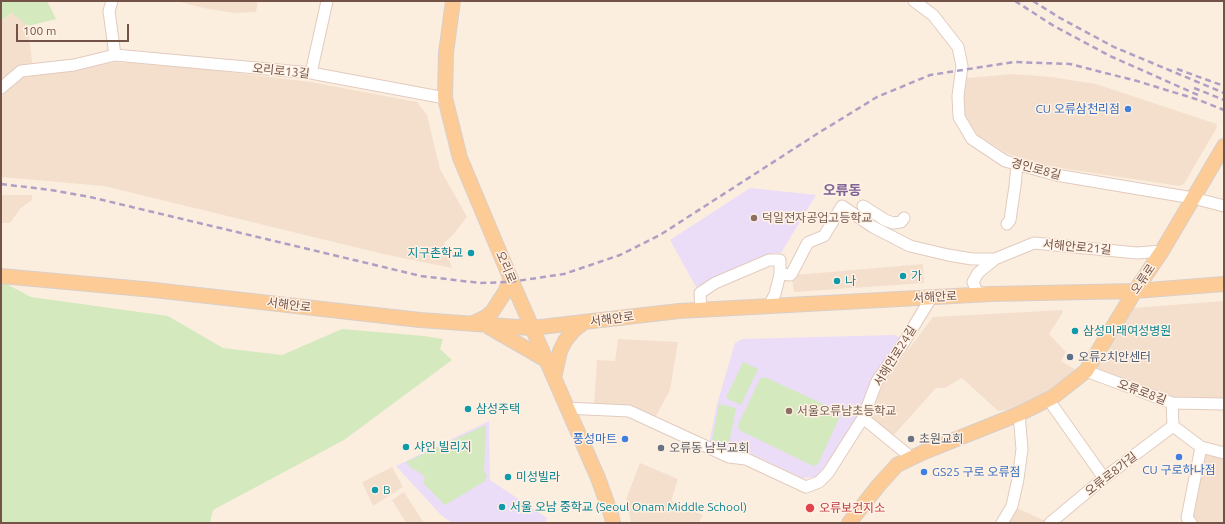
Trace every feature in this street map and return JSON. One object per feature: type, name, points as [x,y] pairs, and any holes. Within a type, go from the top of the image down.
[{"type":"main road","name":"오리로","points":[[452,1],[446,53],[445,98],[460,158],[566,408],[598,478],[613,523]]},
{"type":"main road","name":"오류로","points":[[849,523],[878,486],[897,465],[1019,414],[1054,397],[1086,371],[1135,291],[1162,251],[1224,146]]},
{"type":"main road","name":"서해안로","points":[[1,276],[154,290],[420,320],[532,328],[678,311],[991,294],[1135,291],[1224,284]]},
{"type":"main road","points":[[511,279],[505,292],[492,312],[478,324],[546,360]]},
{"type":"main road","points":[[554,379],[560,351],[565,341],[573,331],[584,322]]},
{"type":"street","points":[[112,1],[109,12],[115,55]]},
{"type":"street","points":[[311,73],[327,1]]},
{"type":"street","name":"경인로8길","points":[[914,1],[933,15],[958,47],[962,66],[958,96],[959,117],[972,139],[1005,161],[1056,175],[1193,198]]},
{"type":"street","name":"오리로13길","points":[[1,88],[22,71],[74,65],[115,55],[311,73],[445,98]]},
{"type":"street","points":[[1007,224],[1010,220],[1015,186],[1016,164]]},
{"type":"street","points":[[1193,198],[1224,206]]},
{"type":"street","name":"서해안로21길","points":[[780,274],[790,275],[792,273],[807,244],[824,236],[842,206],[873,228],[910,246],[948,256],[972,259],[995,259]]},
{"type":"street","points":[[863,206],[885,220],[893,223],[901,222],[904,218]]},
{"type":"street","name":"서해안로21길","points":[[991,294],[977,292],[973,282],[978,273],[995,259],[1034,243],[1137,253],[1162,251]]},
{"type":"street","points":[[701,310],[700,293],[715,283],[769,260],[780,260],[780,274],[775,294],[769,306]]},
{"type":"street","name":"서해안로24길","points":[[566,408],[629,411],[729,457],[746,459],[806,487],[818,482],[828,473],[863,418],[877,381],[901,347],[931,298]]},
{"type":"street","name":"오류로8길","points":[[1086,371],[1172,403],[1224,404]]},
{"type":"street","points":[[1048,399],[1104,478]]},
{"type":"street","points":[[1172,403],[1173,426],[1201,447],[1224,453]]},
{"type":"street","points":[[1002,523],[1012,506],[1018,479],[1022,449],[1019,414]]},
{"type":"street","points":[[863,418],[912,458]]},
{"type":"street","name":"오류로8가길","points":[[1050,523],[1104,478],[1173,426]]},
{"type":"street","points":[[1191,523],[1187,518],[1201,447]]},
{"type":"shaded area","points":[[176,1],[258,1],[256,12],[235,13],[203,8]]},
{"type":"shaded area","points":[[13,13],[28,26],[33,70],[1,88],[1,21]]},
{"type":"shaded area","points":[[115,62],[179,66],[311,82],[417,102],[427,115],[440,169],[467,217],[452,236],[444,243],[452,268],[383,254],[104,186],[1,177],[1,96],[28,73]]},
{"type":"shaded area","points":[[1013,74],[1052,77],[1096,84],[1217,124],[1216,129],[1184,184],[1179,186],[1034,163],[1006,153],[978,135],[964,117],[962,100],[967,78]]},
{"type":"shaded area","name":"덕일전자공업고등학교","points":[[750,188],[816,195],[781,253],[773,253],[696,287],[670,240]]},
{"type":"shaded area","points":[[1,195],[32,195],[32,200],[20,209],[10,223],[1,223]]},
{"type":"shaded area","points":[[923,264],[924,283],[794,292],[792,278],[795,275]]},
{"type":"shaded area","points":[[1224,301],[1224,398],[1177,399],[1097,370],[1095,366],[1133,308]]},
{"type":"shaded area","points":[[1063,310],[1049,334],[1066,352],[1061,361],[1076,370],[1050,392],[1020,408],[998,411],[962,378],[945,388],[936,388],[893,436],[867,415],[886,379],[933,317]]},
{"type":"shaded area","name":"서울오류남초등학교","points":[[895,335],[900,338],[859,417],[817,477],[802,478],[747,452],[709,443],[717,404],[735,343],[742,339]]},
{"type":"shaded area","points":[[618,339],[678,342],[670,390],[655,418],[594,404],[597,360],[615,361]]},
{"type":"shaded area","points":[[489,421],[490,480],[547,518],[545,523],[452,523],[441,515],[396,466]]},
{"type":"shaded area","points":[[1201,447],[1224,453],[1224,523],[1191,523]]},
{"type":"shaded area","points":[[640,463],[678,479],[671,501],[703,515],[699,523],[631,523],[626,499]]},
{"type":"shaded area","points":[[392,467],[403,487],[373,506],[362,482]]},
{"type":"shaded area","points":[[404,492],[424,523],[406,523],[392,500]]},
{"type":"shaded area","points":[[1012,506],[1050,523],[1002,523]]},
{"type":"green space","points":[[1,1],[45,1],[48,3],[56,19],[28,26],[12,13],[1,21]]},
{"type":"green space","points":[[1,281],[31,297],[168,316],[223,348],[282,355],[342,329],[443,339],[440,349],[452,360],[344,440],[213,510],[210,523],[1,523]]},
{"type":"green space","points":[[743,362],[758,369],[741,405],[726,398]]},
{"type":"green space","points":[[765,377],[838,411],[840,416],[818,464],[813,466],[739,430],[738,425],[760,379]]},
{"type":"green space","points":[[719,404],[736,408],[729,444],[712,440]]},
{"type":"green space","points":[[486,425],[484,472],[487,475],[485,481],[445,505],[423,483],[425,477],[415,469],[413,470],[406,462]]},
{"type":"railway","points":[[1015,1],[1054,26],[1110,56],[1198,95]]},
{"type":"railway","points":[[1033,1],[1060,18],[1114,47],[1224,93]]},
{"type":"railway","points":[[1,184],[51,190],[90,197],[421,276],[480,283],[510,282],[564,274],[620,255],[660,235],[877,97],[930,75],[1014,62],[1070,64],[1137,81],[1199,100],[1224,110]]},
{"type":"railway","points":[[1177,69],[1224,86]]},
{"type":"railway","points":[[1194,88],[1224,100]]},
{"type":"place","name":"CU 오류삼천리점","points":[[1128,109]]},
{"type":"place","name":"덕일전자공업고등학교","points":[[754,218]]},
{"type":"place","name":"지구촌학교","points":[[471,253]]},
{"type":"place","name":"가","points":[[903,276]]},
{"type":"place","name":"나","points":[[837,281]]},
{"type":"place","name":"삼성미래여성병원","points":[[1075,331]]},
{"type":"place","name":"오류2치안센터","points":[[1070,357]]},
{"type":"place","name":"삼성주택","points":[[468,409]]},
{"type":"place","name":"서울오류남초등학교","points":[[789,411]]},
{"type":"place","name":"풍성마트","points":[[625,439]]},
{"type":"place","name":"초원교회","points":[[911,439]]},
{"type":"place","name":"샤인 빌리지","points":[[406,447]]},
{"type":"place","name":"오류동 남부교회","points":[[661,448]]},
{"type":"place","name":"CU 구로하나점","points":[[1179,457]]},
{"type":"place","name":"GS25 구로 오류점","points":[[924,472]]},
{"type":"place","name":"미성빌라","points":[[508,477]]},
{"type":"place","name":"B","points":[[375,490]]},
{"type":"place","name":"서울 오남 중학교 (Seoul Onam Middle School)","points":[[502,507]]},
{"type":"place","name":"오류보건지소","points":[[810,508]]},
{"type":"district","name":"오류동","points":[[842,190]]}]
